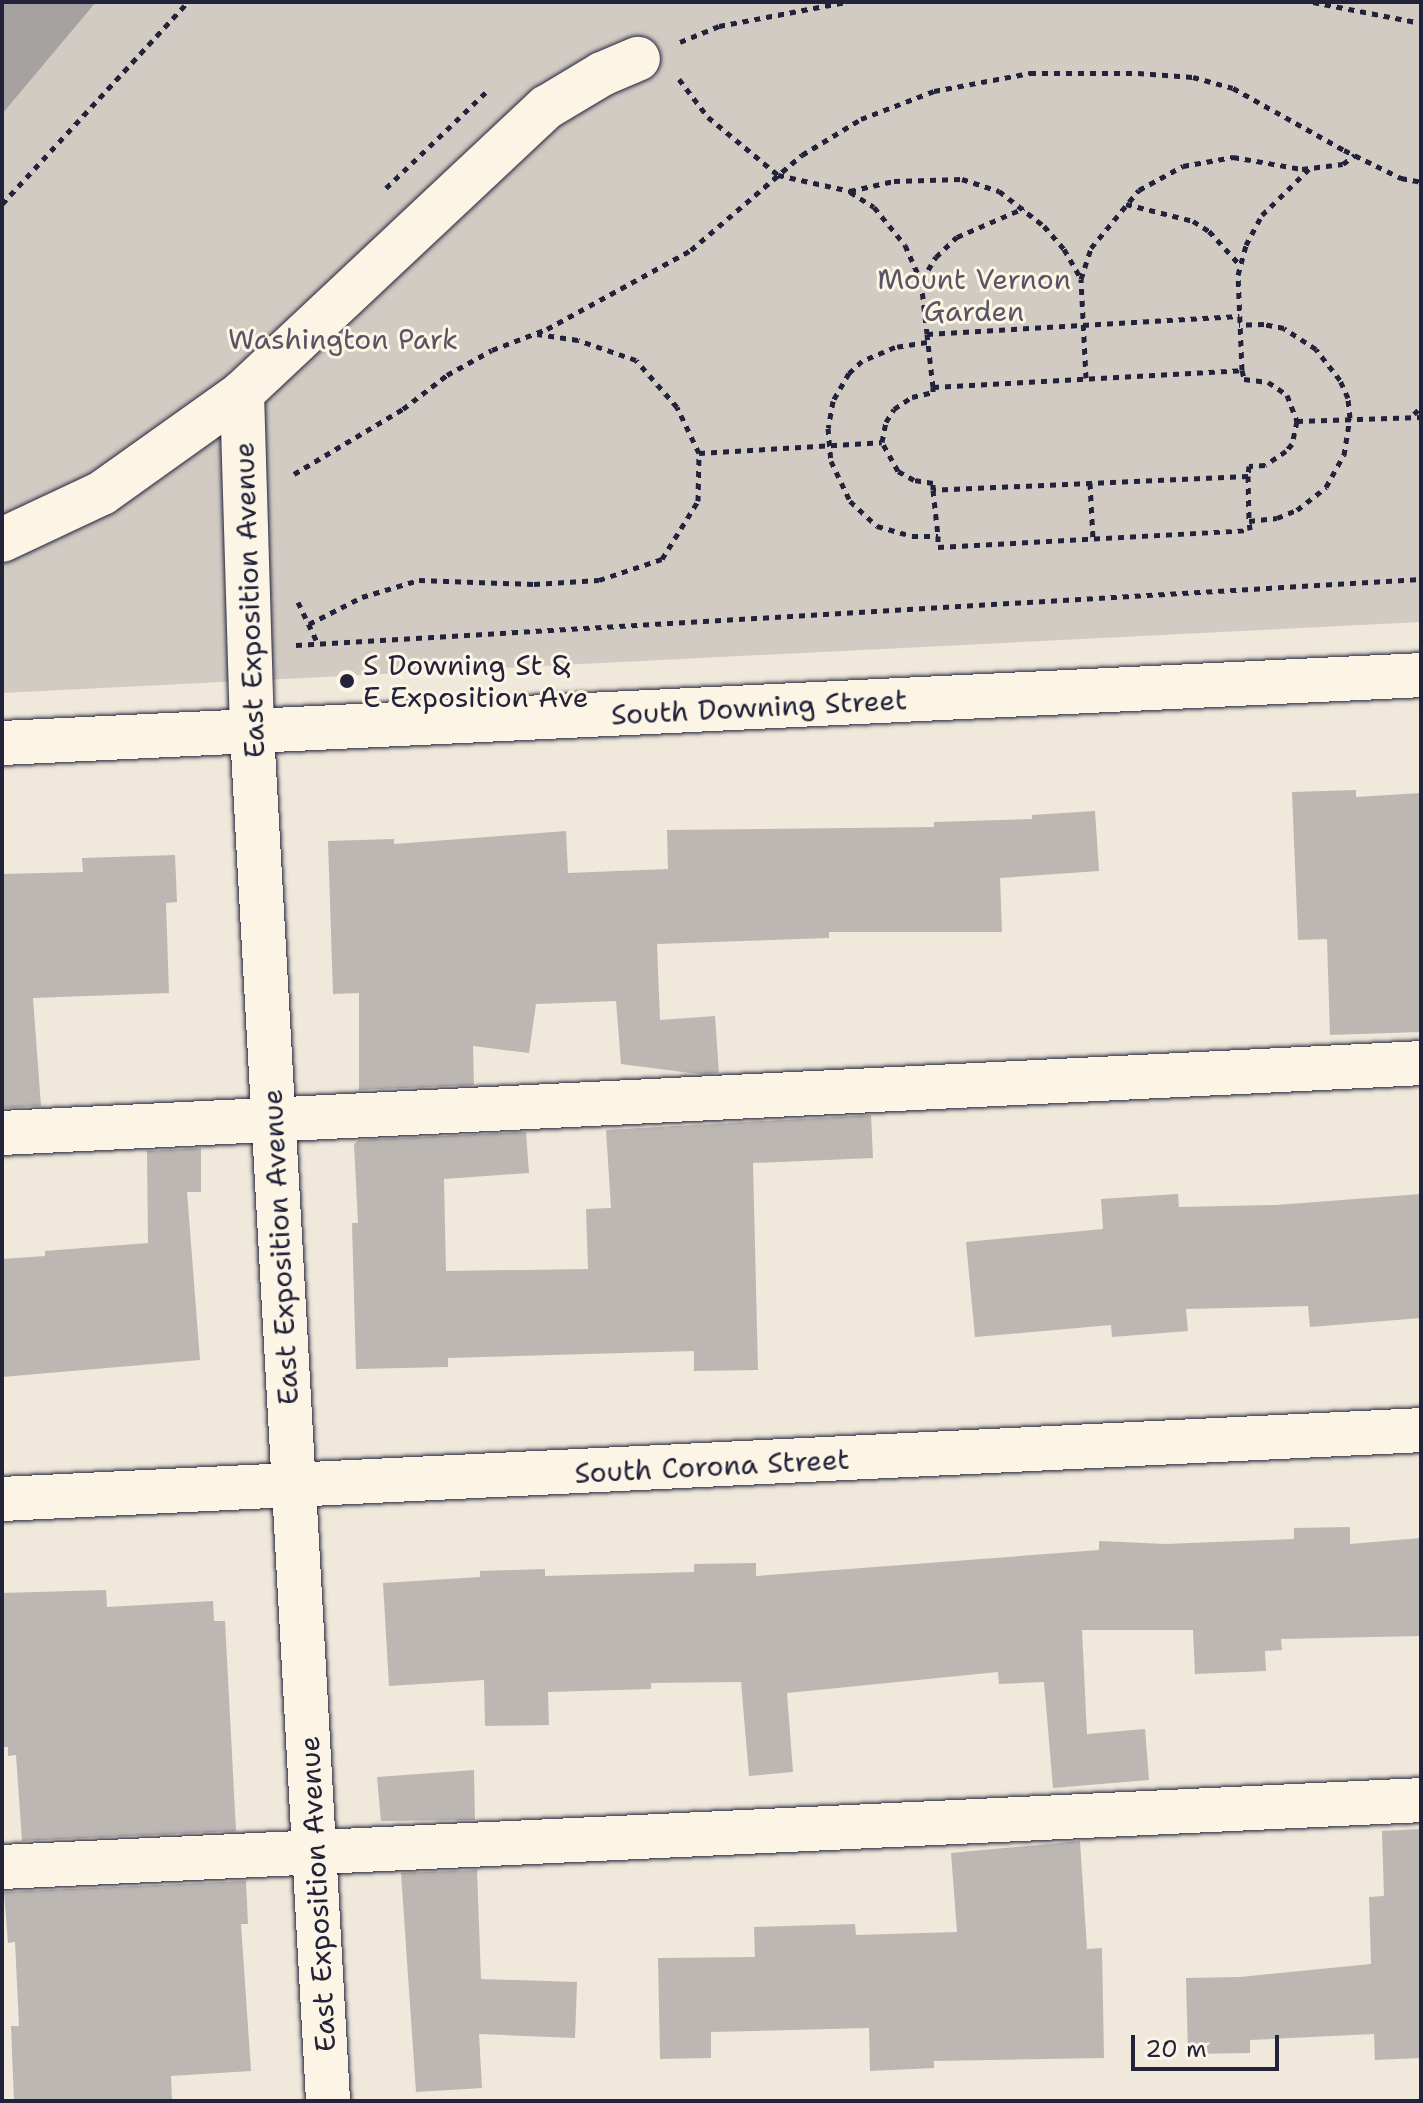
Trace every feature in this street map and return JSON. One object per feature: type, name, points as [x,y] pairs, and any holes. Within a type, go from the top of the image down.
[{"type":"street","points":[[2,540],[102,493],[242,393],[547,107],[602,74],[648,55]]},
{"type":"street","name":"East Exposition Avenue","points":[[242,393],[252,732],[328,2101]]},
{"type":"street","name":"South Downing Street","points":[[2,743],[1421,675]]},
{"type":"street","points":[[2,1133],[1421,1063]]},
{"type":"street","name":"South Corona Street","points":[[2,1499],[1421,1430]]},
{"type":"street","points":[[2,1867],[1421,1800]]},
{"type":"path","points":[[2,204],[188,2]]},
{"type":"path","points":[[846,2],[719,26],[648,55],[708,117],[778,175],[850,191],[874,207],[905,245],[921,281],[933,392],[912,397],[894,409],[886,422],[882,442],[898,471],[914,480],[933,483],[938,547],[1250,530],[1249,466],[1265,465],[1286,451],[1292,444],[1297,421],[1287,395],[1268,382],[1244,379],[1239,325],[1240,266],[1246,245],[1262,215],[1309,169]]},
{"type":"path","points":[[1313,2],[1421,23]]},
{"type":"path","points":[[293,485],[294,471],[403,409],[447,375],[691,250],[802,155],[861,119],[934,91],[1030,73],[1138,73],[1193,77],[1233,88],[1401,178],[1421,182]]},
{"type":"path","points":[[1086,378],[1081,279],[1091,248],[1139,190],[1183,166],[1233,157],[1309,169],[1343,164],[1355,155]]},
{"type":"path","points":[[850,191],[894,181],[962,179],[999,191],[1024,208],[1064,249],[1081,279]]},
{"type":"path","points":[[1125,204],[1193,221],[1209,231],[1240,266]]},
{"type":"path","points":[[921,281],[936,257],[957,237],[1024,208]]},
{"type":"path","points":[[927,334],[1239,316]]},
{"type":"path","points":[[1239,325],[1264,324],[1284,328],[1316,349],[1340,380],[1350,418],[1344,455],[1326,487],[1297,510],[1277,518],[1249,521]]},
{"type":"path","points":[[309,624],[362,597],[419,580],[534,584],[599,580],[662,559],[698,501],[699,453],[677,407],[636,360],[578,340],[532,334]]},
{"type":"path","points":[[927,342],[882,351],[862,361],[849,373],[833,401],[828,445],[839,481],[865,516],[891,532],[938,536]]},
{"type":"path","points":[[933,387],[1242,370]]},
{"type":"path","points":[[1297,421],[1418,416],[1421,407]]},
{"type":"path","points":[[699,453],[882,442]]},
{"type":"path","points":[[933,490],[1248,476]]},
{"type":"path","points":[[1090,483],[1093,539]]},
{"type":"path","points":[[293,645],[1421,579]]},
{"type":"path","points":[[293,592],[318,644]]},
{"type":"green space","name":"Washington Park","points":[[2,2],[1421,2],[1421,622],[2,693]]},
{"type":"shaded area","points":[[2,2],[96,2],[2,114]]},
{"type":"building","points":[[1356,790],[1356,797],[1421,793],[1421,1032],[1330,1035],[1327,939],[1298,940],[1292,792]]},
{"type":"building","points":[[1095,811],[1099,871],[1000,878],[1002,932],[829,932],[829,938],[657,944],[660,1020],[715,1016],[719,1073],[698,1074],[621,1064],[616,1001],[536,1004],[529,1053],[473,1046],[474,1085],[359,1090],[359,993],[333,994],[328,841],[394,839],[394,844],[566,831],[568,873],[668,869],[667,830],[934,827],[934,822],[1032,819],[1032,815]]},
{"type":"building","points":[[175,855],[177,902],[166,903],[169,993],[33,998],[41,1106],[2,1108],[2,874],[83,872],[82,858]]},
{"type":"building","points":[[871,1115],[873,1158],[753,1163],[758,1370],[694,1371],[694,1351],[448,1358],[448,1367],[356,1369],[352,1223],[358,1223],[354,1144],[359,1140],[526,1132],[529,1173],[444,1179],[446,1271],[588,1269],[586,1209],[611,1208],[606,1130]]},
{"type":"building","points":[[201,1148],[201,1192],[187,1192],[200,1360],[2,1377],[2,1259],[45,1256],[45,1251],[148,1243],[147,1151]]},
{"type":"building","points":[[1178,1194],[1179,1207],[1276,1205],[1421,1194],[1421,1318],[1310,1327],[1308,1306],[1186,1309],[1188,1331],[1112,1337],[1111,1325],[975,1337],[966,1242],[1103,1229],[1101,1199]]},
{"type":"building","points":[[1350,1527],[1350,1544],[1421,1538],[1421,1636],[1281,1639],[1282,1650],[1265,1651],[1266,1671],[1195,1674],[1193,1630],[1082,1630],[1087,1734],[1145,1729],[1149,1780],[1053,1788],[1044,1682],[999,1684],[998,1672],[787,1693],[793,1772],[749,1776],[741,1682],[651,1683],[651,1689],[548,1692],[549,1725],[485,1726],[484,1680],[389,1686],[383,1583],[480,1577],[480,1571],[545,1569],[545,1576],[694,1572],[694,1564],[756,1563],[756,1576],[1099,1550],[1099,1541],[1166,1544],[1294,1539],[1294,1528]]},
{"type":"building","points":[[106,1590],[107,1607],[213,1601],[214,1621],[225,1621],[236,1831],[22,1841],[16,1755],[8,1756],[8,1747],[2,1747],[2,1593]]},
{"type":"building","points":[[474,1770],[475,1820],[381,1821],[377,1777]]},
{"type":"building","points":[[1421,1829],[1421,2058],[1375,2060],[1374,2034],[1250,2040],[1250,2053],[1188,2054],[1186,1978],[1240,1977],[1371,1964],[1369,1897],[1384,1896],[1382,1831]]},
{"type":"building","points":[[1080,1841],[1087,1949],[1102,1948],[1104,2058],[934,2061],[934,2068],[870,2071],[869,2028],[711,2032],[711,2058],[660,2059],[658,1958],[755,1957],[754,1927],[855,1924],[856,1935],[957,1932],[951,1853]]},
{"type":"building","points":[[477,1870],[481,1979],[577,1982],[575,2038],[479,2034],[482,2088],[416,2092],[401,1873]]},
{"type":"building","points":[[246,1881],[248,1924],[241,1924],[251,2071],[171,2076],[172,2101],[14,2101],[11,2026],[19,2026],[15,1942],[8,1943],[4,1892]]},
{"type":"place","name":"S Downing St & E Exposition Ave","points":[[347,681]]},
{"type":"park label","name":"Mount Vernon Garden","points":[[974,295]]}]
